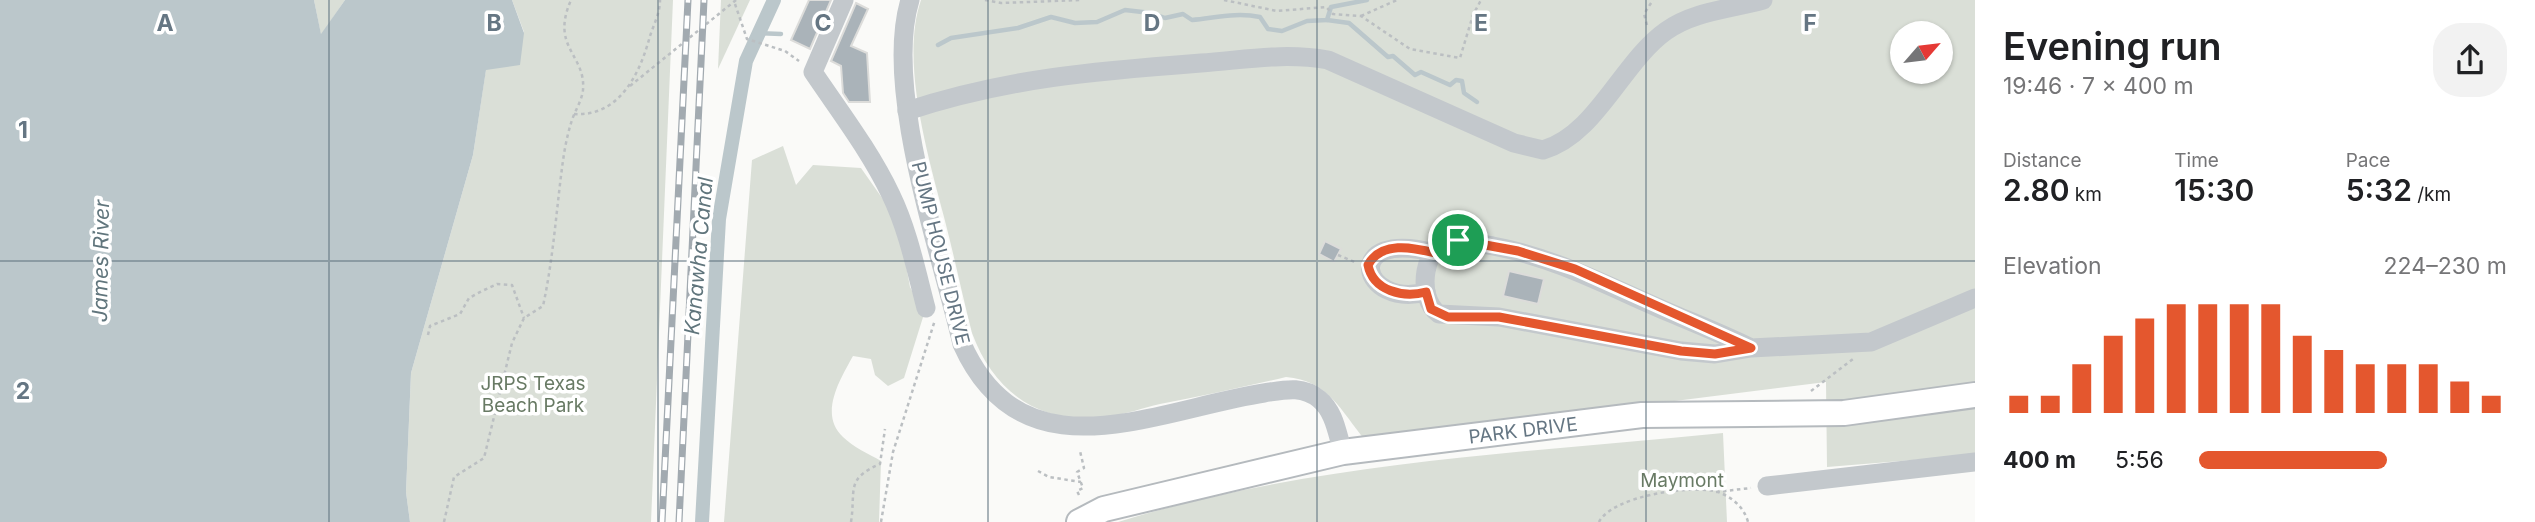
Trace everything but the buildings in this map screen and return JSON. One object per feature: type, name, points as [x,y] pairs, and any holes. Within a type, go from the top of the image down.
[{"type":"main road","name":"PARK DRIVE","points":[[1079,522],[1104,509],[1343,452],[1642,415],[1844,413],[1975,395]]},
{"type":"street","points":[[845,0],[813,72],[871,156],[892,197],[926,308]]},
{"type":"street","name":"PUMP HOUSE DRIVE","points":[[910,0],[905,39],[907,111],[962,344],[975,369],[1011,407],[1041,422],[1081,428],[1104,426],[1293,388],[1306,391],[1327,406],[1343,452]]},
{"type":"street","points":[[907,111],[967,91],[1024,80],[1260,56],[1300,55],[1328,60],[1514,143],[1543,150],[1560,141],[1584,122],[1634,61],[1664,32],[1685,18],[1763,0]]},
{"type":"street","points":[[1751,348],[1575,269],[1518,251],[1458,240],[1438,245],[1428,266],[1426,292],[1431,309],[1448,317],[1499,317],[1681,351],[1715,354],[1751,348],[1868,343],[1975,298]]},
{"type":"street","points":[[1426,292],[1415,295],[1395,293],[1377,283],[1369,269],[1373,257],[1389,249],[1410,247],[1435,253]]},
{"type":"street","points":[[1767,486],[1975,462]]},
{"type":"path","points":[[444,522],[454,477],[484,458],[512,343],[524,318],[543,306],[558,221],[562,167],[574,114],[583,92],[582,69],[570,55],[564,32],[565,13],[571,0]]},
{"type":"path","points":[[628,88],[645,59],[660,0]]},
{"type":"path","points":[[985,0],[1001,3],[1081,0]]},
{"type":"path","points":[[1224,0],[1277,11],[1326,7],[1333,14],[1361,16],[1397,0]]},
{"type":"path","points":[[1361,16],[1410,49],[1460,58],[1473,15],[1481,0]]},
{"type":"path","points":[[1647,24],[1644,14],[1653,0]]},
{"type":"path","points":[[574,114],[603,110],[735,2],[747,39],[786,51]]},
{"type":"path","points":[[1338,255],[1369,269]]},
{"type":"path","points":[[428,335],[430,326],[460,314],[469,298],[497,284],[512,285],[524,318]]},
{"type":"path","points":[[881,522],[890,467],[912,386],[948,284]]},
{"type":"path","points":[[1811,391],[1834,376],[1868,343]]},
{"type":"path","points":[[880,464],[885,429]]},
{"type":"path","points":[[1079,495],[1077,491],[1083,488],[1077,471],[1084,468],[1080,451]]},
{"type":"path","points":[[851,522],[852,489],[857,477],[880,464],[890,467]]},
{"type":"path","points":[[1038,471],[1049,477],[1081,482]]},
{"type":"path","points":[[1599,522],[1611,508],[1641,498],[1688,491],[1716,492],[1767,486]]},
{"type":"path","points":[[1716,492],[1738,504],[1748,522]]},
{"type":"green space","points":[[314,0],[345,0],[321,35]]},
{"type":"green space","name":"JRPS Texas Beach Park","points":[[512,0],[673,0],[651,522],[410,522],[406,492],[411,373],[473,155],[486,69],[524,32]]},
{"type":"green space","points":[[721,0],[750,0],[718,69]]},
{"type":"green space","points":[[921,0],[1975,0],[1975,455],[1827,467],[1826,382],[1365,440],[1341,408],[1323,391],[1300,379],[1286,377],[1108,417],[1062,416],[1041,410],[1023,401],[993,373],[972,333],[924,138],[913,51],[915,24]]},
{"type":"green space","points":[[783,146],[796,185],[813,165],[861,168],[887,205],[903,249],[910,287],[924,314],[904,378],[888,386],[875,375],[871,359],[853,356],[834,396],[832,418],[836,428],[851,444],[881,461],[879,522],[724,522],[752,160]]},
{"type":"green space","name":"Maymont","points":[[1723,433],[1727,522],[1118,522],[1191,502],[1342,473],[1418,462]]},
{"type":"water","name":"James River","points":[[0,0],[314,0],[321,34],[345,0],[512,0],[524,33],[520,65],[486,70],[473,155],[411,373],[406,492],[410,522],[0,522]]},
{"type":"waterway","name":"Kanawha Canal","points":[[702,522],[719,219],[746,61],[774,0]]},
{"type":"waterway","points":[[938,45],[951,38],[1018,28],[1051,17],[1075,23],[1097,22],[1125,10],[1151,13],[1165,18],[1183,14],[1192,20],[1234,15],[1260,17],[1268,29],[1282,31],[1307,21],[1327,20],[1331,7],[1367,0]]},
{"type":"waterway","points":[[1327,20],[1349,23],[1388,57],[1393,56],[1415,75],[1421,72],[1450,85],[1456,80],[1462,81],[1464,93],[1477,102]]},
{"type":"waterway","points":[[759,33],[781,34]]},
{"type":"railway","points":[[662,522],[688,0]]},
{"type":"railway","points":[[679,522],[704,0]]},
{"type":"route","points":[[1458,240],[1518,251],[1575,269],[1673,314],[1719,331],[1751,348],[1715,354],[1681,351],[1499,317],[1448,317],[1431,309],[1426,292],[1415,295],[1395,293],[1377,283],[1370,274],[1368,265],[1380,252],[1410,247],[1435,253],[1438,245],[1458,240]]}]
